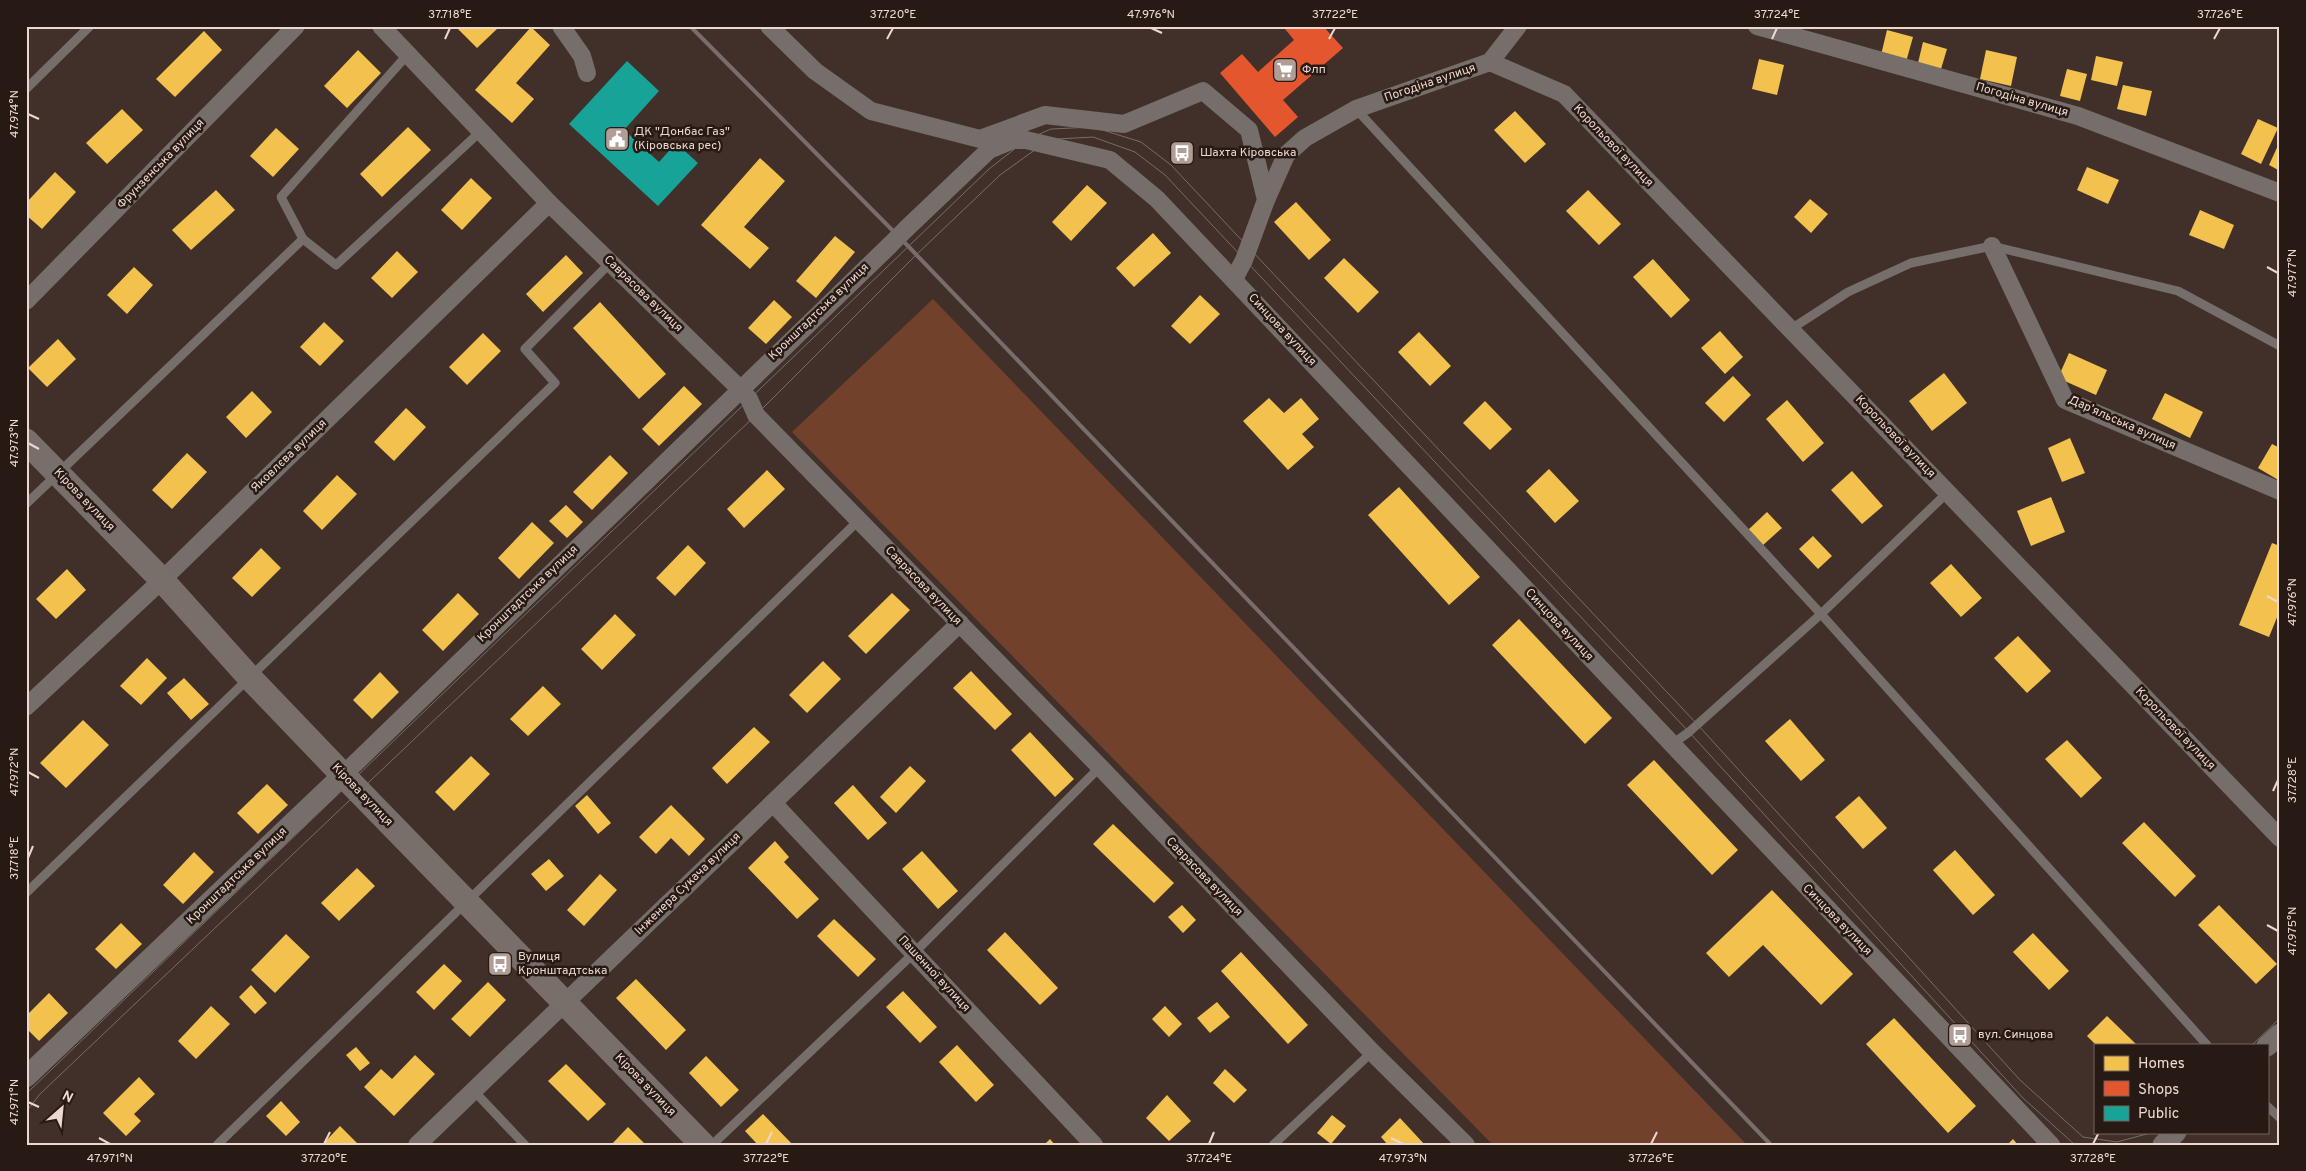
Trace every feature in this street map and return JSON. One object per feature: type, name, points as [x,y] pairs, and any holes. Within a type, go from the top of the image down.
[{"type":"main road","name":"Кірова вулиця","points":[[26,440],[162,580],[250,678],[343,775],[704,1145]]},
{"type":"street","name":"Фрунзенська вулиця","points":[[26,301],[296,26]]},
{"type":"street","name":"Саврасова вулиця","points":[[381,26],[549,203],[739,388],[749,399],[756,415],[1100,767],[1372,1052],[1466,1145]]},
{"type":"street","points":[[561,26],[582,56],[587,73]]},
{"type":"street","points":[[769,26],[815,71],[871,111],[980,139],[1045,115],[1124,124],[1203,91],[1249,130],[1266,200]]},
{"type":"street","name":"Погодіна вулиця","points":[[1234,279],[1244,260],[1266,200],[1286,155],[1305,138],[1356,108],[1490,62],[1518,26]]},
{"type":"street","name":"Погодіна вулиця","points":[[1757,26],[2078,116],[2280,193]]},
{"type":"street","name":"Корольової вулиця","points":[[1490,62],[1564,94],[2280,838]]},
{"type":"street","name":"Кронштадтська вулиця","points":[[26,1077],[343,775],[739,388],[989,150],[1013,140],[1026,140],[1043,144]]},
{"type":"street","name":"Синцова вулиця","points":[[1043,144],[1110,160],[1157,199],[2051,1145]]},
{"type":"street","name":"Яковлєва вулиця","points":[[26,707],[162,580],[549,203]]},
{"type":"street","name":"Дар’яльська вулиця","points":[[1992,246],[2065,400],[2280,491]]},
{"type":"street","name":"Інженера Сукача вулиця","points":[[417,1145],[960,623]]},
{"type":"street","name":"Пашенної вулиця","points":[[773,803],[1094,1145]]},
{"type":"street","points":[[2268,1045],[2280,1034]]},
{"type":"street","points":[[2163,1145],[2174,1134]]},
{"type":"lane","points":[[26,89],[90,26]]},
{"type":"lane","points":[[408,54],[281,197],[303,239],[336,265],[482,132]]},
{"type":"lane","points":[[1356,108],[1821,614],[2206,1044]]},
{"type":"lane","points":[[26,504],[303,239]]},
{"type":"lane","points":[[1791,329],[1848,292],[1911,263],[1992,246],[2178,291],[2280,346]]},
{"type":"lane","points":[[26,893],[555,383],[525,349],[611,262]]},
{"type":"lane","points":[[1671,745],[1689,732],[1821,614],[1948,492]]},
{"type":"lane","points":[[217,1145],[859,520]]},
{"type":"lane","points":[[712,1145],[914,953],[1100,767]]},
{"type":"lane","points":[[1273,1145],[1372,1052]]},
{"type":"lane","points":[[473,1090],[525,1145]]},
{"type":"lane","points":[[2268,1107],[2280,1118]]},
{"type":"shaded area","points":[[933,299],[1747,1145],[1493,1145],[792,432]]},
{"type":"building: Homes","points":[[455,26],[497,26],[498,28],[477,48]]},
{"type":"building: Homes","points":[[531,27],[550,45],[516,83],[534,99],[512,123],[475,90]]},
{"type":"building: Homes","points":[[1887,30],[1913,37],[1906,62],[1881,55]]},
{"type":"building: Homes","points":[[204,31],[222,50],[175,97],[156,79]]},
{"type":"building: Homes","points":[[1923,42],[1947,49],[1941,69],[1918,63]]},
{"type":"building: Homes","points":[[358,50],[381,73],[347,108],[324,86]]},
{"type":"building: Homes","points":[[1986,50],[2017,57],[2011,86],[1980,79]]},
{"type":"building: Homes","points":[[2096,56],[2123,62],[2117,86],[2091,80]]},
{"type":"building: Homes","points":[[1759,59],[1784,65],[1777,95],[1752,89]]},
{"type":"building: Homes","points":[[2067,69],[2087,74],[2080,101],[2060,96]]},
{"type":"building: Homes","points":[[2123,85],[2152,91],[2146,116],[2117,109]]},
{"type":"building: Homes","points":[[122,109],[143,130],[107,164],[86,143]]},
{"type":"building: Homes","points":[[1515,111],[1546,144],[1525,163],[1494,130]]},
{"type":"building: Homes","points":[[2258,119],[2278,128],[2261,164],[2241,154]]},
{"type":"building: Homes","points":[[408,127],[431,150],[382,197],[360,174]]},
{"type":"building: Homes","points":[[276,128],[299,149],[273,177],[250,156]]},
{"type":"building: Homes","points":[[2280,141],[2280,171],[2269,165]]},
{"type":"building: Homes","points":[[760,158],[785,181],[744,227],[769,248],[750,269],[701,225]]},
{"type":"building: Homes","points":[[2087,167],[2119,180],[2108,204],[2077,190]]},
{"type":"building: Homes","points":[[55,172],[76,192],[42,229],[26,215],[26,203]]},
{"type":"building: Homes","points":[[471,178],[492,198],[462,230],[441,210]]},
{"type":"building: Homes","points":[[1087,185],[1107,203],[1071,241],[1052,222]]},
{"type":"building: Homes","points":[[216,190],[235,210],[191,250],[172,230]]},
{"type":"building: Homes","points":[[1588,190],[1621,224],[1599,245],[1566,211]]},
{"type":"building: Homes","points":[[1810,199],[1828,214],[1811,233],[1794,217]]},
{"type":"building: Homes","points":[[1296,202],[1331,240],[1309,260],[1274,222]]},
{"type":"building: Homes","points":[[2200,210],[2234,225],[2224,249],[2189,235]]},
{"type":"building: Homes","points":[[1153,233],[1171,253],[1134,287],[1116,268]]},
{"type":"building: Homes","points":[[835,236],[855,252],[816,298],[796,281]]},
{"type":"building: Homes","points":[[397,251],[418,272],[392,298],[371,278]]},
{"type":"building: Homes","points":[[566,255],[583,273],[543,312],[526,294]]},
{"type":"building: Homes","points":[[1344,258],[1379,292],[1358,313],[1324,278]]},
{"type":"building: Homes","points":[[1653,259],[1690,300],[1671,318],[1633,277]]},
{"type":"building: Homes","points":[[134,267],[153,285],[127,314],[107,295]]},
{"type":"building: Homes","points":[[1200,295],[1220,314],[1190,344],[1171,326]]},
{"type":"building: Homes","points":[[774,300],[792,317],[766,344],[748,328]]},
{"type":"building: Homes","points":[[600,302],[666,374],[639,399],[573,328]]},
{"type":"building: Homes","points":[[324,322],[344,341],[320,366],[300,347]]},
{"type":"building: Homes","points":[[1720,331],[1743,357],[1725,374],[1701,348]]},
{"type":"building: Homes","points":[[1419,332],[1451,366],[1430,386],[1398,352]]},
{"type":"building: Homes","points":[[483,333],[501,351],[467,385],[449,367]]},
{"type":"building: Homes","points":[[58,339],[76,359],[47,387],[28,368]]},
{"type":"building: Homes","points":[[2069,353],[2107,370],[2096,395],[2058,378]]},
{"type":"building: Homes","points":[[1944,373],[1967,403],[1932,431],[1909,401]]},
{"type":"building: Homes","points":[[1733,376],[1751,395],[1724,422],[1705,403]]},
{"type":"building: Homes","points":[[684,386],[702,404],[659,446],[642,429]]},
{"type":"building: Homes","points":[[252,391],[272,412],[246,438],[226,417]]},
{"type":"building: Homes","points":[[2165,393],[2203,412],[2190,438],[2152,419]]},
{"type":"building: Homes","points":[[1269,398],[1284,413],[1301,398],[1319,419],[1302,434],[1314,447],[1288,470],[1243,421]]},
{"type":"building: Homes","points":[[1787,400],[1824,443],[1803,462],[1766,419]]},
{"type":"building: Homes","points":[[1485,401],[1512,429],[1490,450],[1463,423]]},
{"type":"building: Homes","points":[[406,408],[426,427],[394,461],[374,442]]},
{"type":"building: Homes","points":[[2070,438],[2085,473],[2062,482],[2048,448]]},
{"type":"building: Homes","points":[[2272,444],[2280,448],[2280,481],[2258,468]]},
{"type":"building: Homes","points":[[187,453],[207,472],[172,509],[152,490]]},
{"type":"building: Homes","points":[[610,455],[628,473],[592,510],[573,492]]},
{"type":"building: Homes","points":[[1549,469],[1579,501],[1555,523],[1526,491]]},
{"type":"building: Homes","points":[[767,470],[785,489],[744,528],[727,509]]},
{"type":"building: Homes","points":[[1852,471],[1883,506],[1862,524],[1831,490]]},
{"type":"building: Homes","points":[[337,475],[357,494],[322,530],[303,511]]},
{"type":"building: Homes","points":[[1399,487],[1480,577],[1449,605],[1368,515]]},
{"type":"building: Homes","points":[[2051,497],[2065,532],[2031,546],[2017,511]]},
{"type":"building: Homes","points":[[566,505],[583,522],[567,538],[549,521]]},
{"type":"building: Homes","points":[[1767,512],[1782,528],[1762,546],[1748,530]]},
{"type":"building: Homes","points":[[532,522],[554,543],[519,579],[498,558]]},
{"type":"building: Homes","points":[[1813,536],[1832,556],[1818,569],[1799,549]]},
{"type":"building: Homes","points":[[2272,543],[2280,546],[2280,610],[2269,637],[2239,625]]},
{"type":"building: Homes","points":[[688,545],[706,563],[675,596],[656,578]]},
{"type":"building: Homes","points":[[261,548],[281,568],[252,597],[232,578]]},
{"type":"building: Homes","points":[[1951,564],[1982,598],[1961,617],[1930,583]]},
{"type":"building: Homes","points":[[67,569],[86,590],[56,619],[36,599]]},
{"type":"building: Homes","points":[[458,593],[479,614],[443,651],[422,630]]},
{"type":"building: Homes","points":[[892,593],[910,610],[866,654],[848,636]]},
{"type":"building: Homes","points":[[615,614],[636,635],[602,670],[581,649]]},
{"type":"building: Homes","points":[[1519,619],[1612,718],[1585,744],[1492,645]]},
{"type":"building: Homes","points":[[2018,636],[2051,671],[2027,693],[1994,658]]},
{"type":"building: Homes","points":[[147,658],[167,678],[141,705],[120,686]]},
{"type":"building: Homes","points":[[823,661],[841,679],[807,713],[789,695]]},
{"type":"building: Homes","points":[[971,671],[1012,714],[995,730],[953,688]]},
{"type":"building: Homes","points":[[380,672],[399,692],[372,719],[353,700]]},
{"type":"building: Homes","points":[[184,678],[209,704],[191,720],[167,693]]},
{"type":"building: Homes","points":[[543,686],[561,704],[528,736],[510,719]]},
{"type":"building: Homes","points":[[1790,719],[1825,760],[1801,781],[1765,741]]},
{"type":"building: Homes","points":[[83,720],[109,745],[66,788],[40,763]]},
{"type":"building: Homes","points":[[754,727],[770,742],[727,784],[712,768]]},
{"type":"building: Homes","points":[[1030,732],[1074,779],[1055,797],[1011,750]]},
{"type":"building: Homes","points":[[2067,740],[2102,778],[2081,798],[2045,759]]},
{"type":"building: Homes","points":[[471,756],[490,774],[454,811],[435,792]]},
{"type":"building: Homes","points":[[1654,760],[1738,850],[1712,875],[1627,785]]},
{"type":"building: Homes","points":[[910,766],[926,781],[896,813],[880,797]]},
{"type":"building: Homes","points":[[267,784],[288,805],[258,834],[237,813]]},
{"type":"building: Homes","points":[[853,785],[887,823],[868,840],[834,803]]},
{"type":"building: Homes","points":[[587,795],[611,823],[598,834],[575,806]]},
{"type":"building: Homes","points":[[1859,796],[1887,828],[1863,849],[1835,817]]},
{"type":"building: Homes","points":[[671,805],[705,839],[689,856],[671,838],[656,854],[639,837]]},
{"type":"building: Homes","points":[[2144,822],[2196,876],[2175,897],[2122,843]]},
{"type":"building: Homes","points":[[1113,824],[1174,883],[1154,903],[1093,844]]},
{"type":"building: Homes","points":[[775,841],[789,857],[784,862],[819,899],[797,919],[748,868]]},
{"type":"building: Homes","points":[[1955,850],[1995,895],[1973,915],[1933,870]]},
{"type":"building: Homes","points":[[922,851],[958,891],[938,909],[902,869]]},
{"type":"building: Homes","points":[[194,852],[214,872],[183,904],[163,885]]},
{"type":"building: Homes","points":[[549,859],[564,876],[546,891],[531,874]]},
{"type":"building: Homes","points":[[357,868],[375,886],[339,921],[321,903]]},
{"type":"building: Homes","points":[[600,874],[617,890],[584,926],[567,910]]},
{"type":"building: Homes","points":[[1772,890],[1853,974],[1821,1005],[1763,945],[1729,977],[1706,953]]},
{"type":"building: Homes","points":[[1182,905],[1196,920],[1183,933],[1168,917]]},
{"type":"building: Homes","points":[[2219,905],[2277,964],[2256,984],[2198,925]]},
{"type":"building: Homes","points":[[834,919],[876,959],[858,977],[817,936]]},
{"type":"building: Homes","points":[[121,923],[142,944],[116,969],[95,949]]},
{"type":"building: Homes","points":[[1005,932],[1058,988],[1040,1005],[987,950]]},
{"type":"building: Homes","points":[[2033,933],[2069,971],[2049,990],[2013,952]]},
{"type":"building: Homes","points":[[286,934],[310,957],[275,993],[251,970]]},
{"type":"building: Homes","points":[[1241,952],[1308,1025],[1288,1044],[1221,971]]},
{"type":"building: Homes","points":[[444,964],[462,981],[434,1010],[416,992]]},
{"type":"building: Homes","points":[[636,979],[686,1030],[666,1050],[616,998]]},
{"type":"building: Homes","points":[[488,982],[506,1000],[470,1037],[451,1019]]},
{"type":"building: Homes","points":[[251,985],[267,1003],[255,1014],[239,997]]},
{"type":"building: Homes","points":[[903,991],[937,1027],[920,1043],[886,1007]]},
{"type":"building: Homes","points":[[49,993],[68,1013],[39,1041],[26,1028],[26,1016]]},
{"type":"building: Homes","points":[[1217,1002],[1230,1017],[1210,1033],[1197,1018]]},
{"type":"building: Homes","points":[[211,1006],[230,1024],[196,1059],[178,1041]]},
{"type":"building: Homes","points":[[1165,1006],[1182,1024],[1169,1037],[1152,1019]]},
{"type":"building: Homes","points":[[2107,1016],[2136,1044],[2095,1044],[2087,1036]]},
{"type":"building: Homes","points":[[1894,1018],[1976,1106],[1948,1133],[1866,1044]]},
{"type":"building: Homes","points":[[957,1045],[994,1085],[976,1102],[939,1062]]},
{"type":"building: Homes","points":[[356,1047],[370,1063],[360,1071],[346,1055]]},
{"type":"building: Homes","points":[[415,1055],[435,1074],[394,1116],[364,1087],[381,1069],[392,1079]]},
{"type":"building: Homes","points":[[706,1056],[739,1090],[721,1107],[689,1073]]},
{"type":"building: Homes","points":[[566,1064],[606,1104],[588,1121],[548,1081]]},
{"type":"building: Homes","points":[[1225,1069],[1247,1090],[1234,1103],[1213,1083]]},
{"type":"building: Homes","points":[[139,1077],[155,1094],[134,1114],[141,1121],[126,1136],[103,1113]]},
{"type":"building: Homes","points":[[1167,1095],[1191,1121],[1169,1141],[1146,1118]]},
{"type":"building: Homes","points":[[281,1101],[300,1122],[286,1136],[266,1116]]},
{"type":"building: Homes","points":[[763,1114],[793,1145],[758,1145],[745,1131]]},
{"type":"building: Homes","points":[[1332,1115],[1346,1126],[1331,1144],[1317,1133]]},
{"type":"building: Homes","points":[[1400,1118],[1425,1145],[1388,1145],[1381,1137]]},
{"type":"building: Homes","points":[[340,1126],[359,1145],[322,1145]]},
{"type":"building: Homes","points":[[628,1127],[646,1145],[611,1145]]},
{"type":"building: Homes","points":[[1050,1139],[1055,1145],[1044,1145]]},
{"type":"building: Homes","points":[[2013,1139],[2018,1145],[2007,1145]]},
{"type":"building: Shops","points":[[1288,26],[1323,26],[1343,48],[1283,100],[1298,117],[1275,137],[1220,73],[1242,54],[1258,72],[1294,40],[1285,29]]},
{"type":"building: Public","points":[[627,61],[659,91],[624,130],[659,162],[676,143],[698,163],[658,206],[569,124]]},
{"type":"tram line","points":[[26,1094],[989,169],[1026,140],[1051,129],[1093,127],[1141,142],[1171,165],[1697,724],[2020,1080],[2083,1137],[2117,1142],[2147,1134]]},
{"type":"tram line","points":[[26,1112],[40,1094],[756,415],[916,255],[1000,175],[1043,144],[1057,139],[1093,137],[1135,152],[1165,175],[1689,732],[2023,1098],[2075,1145]]},
{"type":"tram line","points":[[2253,1044],[2280,1018]]},
{"type":"tram line","points":[[2267,1044],[2280,1031]]},
{"type":"tram line","points":[[2155,1145],[2161,1143],[2171,1134]]},
{"type":"railway","points":[[690,26],[908,246],[1771,1145]]},
{"type":"place","name":"Флп","points":[[1285,70]]},
{"type":"place","name":"ДК \"Донбас Газ\" (Кіровська рес)","points":[[617,139]]},
{"type":"place","name":"Шахта Кіровська","points":[[1182,153]]},
{"type":"place","name":"Вулиця Кронштадтська","points":[[500,964]]},
{"type":"place","name":"вул. Синцова","points":[[1960,1035]]}]
